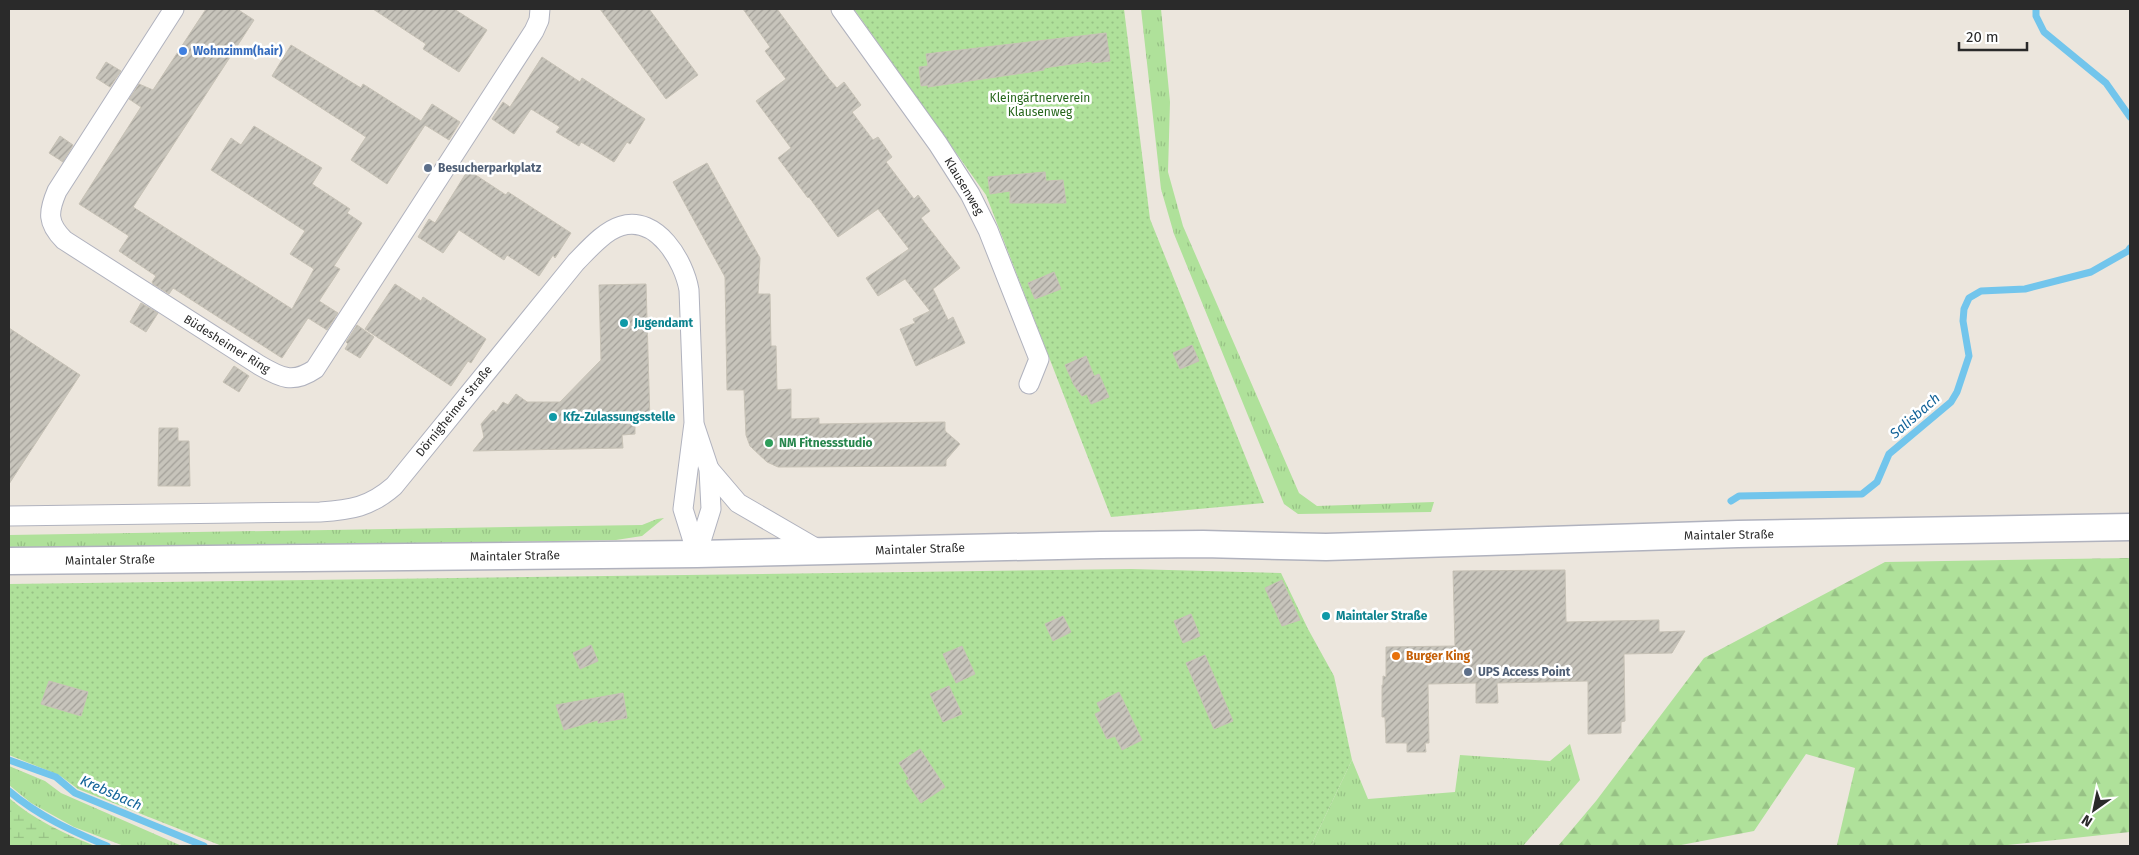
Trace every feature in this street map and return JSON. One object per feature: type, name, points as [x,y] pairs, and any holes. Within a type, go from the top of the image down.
[{"type":"main road","name":"Maintaler Straße","points":[[9,560],[697,554],[1203,544],[1326,547],[1738,534],[2130,527]]},
{"type":"street","name":"Büdesheimer Ring","points":[[174,9],[57,191],[51,204],[50,218],[54,230],[64,240],[275,375],[286,378],[306,376],[320,362],[534,31],[539,20],[540,9]]},
{"type":"street","name":"Klausenweg","points":[[841,9],[938,144],[981,214],[1039,358],[1029,384]]},
{"type":"street","name":"Dörnigheimer Straße","points":[[9,516],[320,512],[346,510],[368,504],[382,497],[394,486],[576,262],[608,233],[618,226],[629,224],[647,228],[663,239],[673,251],[686,277],[689,290],[694,423],[683,509],[697,554]]},
{"type":"street","name":"Dörnigheimer Straße","points":[[694,423],[709,469],[712,509],[697,554]]},
{"type":"street","name":"Dörnigheimer Straße","points":[[709,469],[738,503],[822,552]]},
{"type":"green space","name":"Kleingärtnerverein Klausenweg","points":[[854,9],[1124,9],[1150,219],[1264,503],[1111,517],[986,195]]},
{"type":"green space","points":[[1141,9],[1161,9],[1170,102],[1168,172],[1183,226],[1299,493],[1317,506],[1434,502],[1431,512],[1298,514],[1284,504],[1174,234],[1161,189]]},
{"type":"green space","points":[[664,518],[642,536],[616,540],[9,550],[9,535],[642,525]]},
{"type":"green space","points":[[2130,558],[2130,832],[1998,846],[1837,845],[1855,768],[1806,754],[1754,831],[1676,846],[1558,846],[1596,801],[1704,658],[1885,562]]},
{"type":"green space","points":[[1131,569],[1281,573],[1308,629],[1334,676],[1352,760],[1311,846],[222,846],[78,789],[59,775],[9,755],[9,584]]},
{"type":"green space","points":[[1570,744],[1580,780],[1523,846],[1311,846],[1352,760],[1368,799],[1455,792],[1460,755],[1550,761]]},
{"type":"green space","points":[[9,766],[45,781],[61,793],[182,846],[124,846],[74,827],[31,803],[9,785]]},
{"type":"green space","points":[[9,798],[28,813],[95,846],[9,846]]},
{"type":"building","points":[[206,9],[237,9],[254,20],[133,207],[292,309],[314,269],[290,254],[305,231],[211,170],[231,138],[241,145],[254,126],[322,168],[312,184],[350,209],[347,213],[362,223],[334,266],[340,269],[319,301],[338,313],[327,330],[308,318],[282,358],[173,288],[169,294],[153,284],[152,282],[156,276],[119,251],[129,236],[79,204],[141,107],[129,99],[139,84],[153,90]]},
{"type":"building","points":[[373,9],[454,9],[487,30],[459,72],[423,49],[426,44]]},
{"type":"building","points":[[600,9],[649,9],[698,75],[666,99]]},
{"type":"building","points":[[743,9],[777,9],[829,79],[837,88],[844,82],[861,105],[852,112],[873,140],[878,137],[892,157],[886,162],[914,199],[918,195],[930,211],[921,218],[960,268],[933,289],[948,320],[953,317],[965,343],[916,366],[900,329],[915,323],[913,319],[930,311],[905,279],[878,296],[866,278],[909,249],[878,209],[838,237],[778,158],[791,148],[756,101],[786,79],[765,51],[770,47]]},
{"type":"building","points":[[1106,33],[1110,61],[1092,63],[1092,61],[928,87],[928,85],[921,86],[919,67],[928,66],[926,54]]},
{"type":"building","points":[[291,45],[361,88],[363,84],[421,121],[432,104],[460,122],[449,140],[425,125],[387,184],[351,160],[366,137],[272,76]]},
{"type":"building","points":[[542,57],[580,82],[582,78],[645,119],[630,144],[627,142],[614,162],[581,142],[579,146],[556,132],[560,127],[531,109],[514,134],[492,119],[503,102],[510,107]]},
{"type":"building","points":[[106,62],[121,71],[110,87],[96,78]]},
{"type":"building","points":[[60,136],[73,145],[63,162],[49,153]]},
{"type":"building","points":[[707,163],[760,258],[758,294],[770,294],[771,346],[776,346],[777,390],[791,389],[791,419],[819,418],[819,424],[945,422],[945,431],[960,444],[946,460],[946,466],[778,467],[767,462],[750,446],[746,435],[744,390],[727,390],[725,277],[673,182]]},
{"type":"building","points":[[468,170],[506,195],[508,192],[571,233],[555,258],[553,255],[539,276],[507,255],[504,260],[459,230],[443,253],[418,237],[429,219],[435,223]]},
{"type":"building","points":[[1045,172],[1046,181],[1063,180],[1066,203],[1010,203],[1010,191],[990,194],[988,177]]},
{"type":"building","points":[[1054,272],[1061,289],[1035,299],[1028,283]]},
{"type":"building","points":[[395,284],[421,301],[423,297],[486,339],[471,363],[468,361],[451,386],[365,329]]},
{"type":"building","points":[[646,284],[650,422],[635,422],[635,434],[622,435],[623,448],[473,451],[484,437],[481,424],[493,410],[496,412],[503,402],[508,405],[516,394],[527,402],[560,402],[601,360],[599,285]]},
{"type":"building","points":[[141,303],[158,313],[146,332],[130,322]]},
{"type":"building","points":[[357,325],[374,337],[360,358],[345,349],[348,344],[346,342]]},
{"type":"building","points":[[9,328],[80,375],[9,484]]},
{"type":"building","points":[[1192,345],[1199,361],[1180,369],[1173,353]]},
{"type":"building","points":[[1086,356],[1094,376],[1099,374],[1109,397],[1091,404],[1087,394],[1082,396],[1074,385],[1065,365]]},
{"type":"building","points":[[234,366],[249,376],[239,392],[223,382]]},
{"type":"building","points":[[159,428],[178,428],[178,441],[189,441],[190,486],[158,486]]},
{"type":"building","points":[[1565,570],[1566,622],[1659,620],[1659,632],[1685,631],[1672,653],[1624,654],[1625,721],[1621,722],[1621,733],[1588,734],[1588,681],[1497,683],[1498,703],[1476,703],[1476,683],[1428,684],[1429,743],[1425,743],[1426,752],[1407,752],[1407,743],[1386,743],[1385,717],[1382,717],[1382,685],[1383,676],[1386,677],[1386,647],[1455,646],[1453,571]]},
{"type":"building","points":[[1282,580],[1300,620],[1282,626],[1265,588]]},
{"type":"building","points":[[1191,614],[1200,636],[1183,643],[1174,621]]},
{"type":"building","points":[[1063,616],[1071,632],[1053,641],[1045,624]]},
{"type":"building","points":[[591,645],[598,661],[580,669],[573,653]]},
{"type":"building","points":[[962,646],[975,674],[956,683],[943,654]]},
{"type":"building","points":[[1205,655],[1233,721],[1214,729],[1186,663]]},
{"type":"building","points":[[49,681],[88,692],[81,716],[41,704]]},
{"type":"building","points":[[949,686],[962,714],[943,722],[930,694]]},
{"type":"building","points":[[1119,692],[1142,740],[1122,750],[1115,736],[1107,739],[1095,714],[1101,711],[1097,703]]},
{"type":"building","points":[[623,693],[627,718],[598,723],[598,720],[564,730],[556,705]]},
{"type":"building","points":[[920,749],[945,787],[921,803],[906,781],[909,779],[899,763]]},
{"type":"waterway","name":"Salisbach","points":[[2036,9],[2036,16],[2044,32],[2106,83],[2130,117]]},
{"type":"waterway","name":"Salisbach","points":[[1731,501],[1739,496],[1862,494],[1877,482],[1889,454],[1951,402],[1957,392],[1969,356],[1963,321],[1964,309],[1969,298],[1981,291],[2025,289],[2091,272],[2128,251],[2130,248]]},
{"type":"waterway","name":"Krebsbach","points":[[9,760],[56,777],[75,793],[204,846]]},
{"type":"waterway","name":"Krebsbach","points":[[9,791],[32,808],[68,829],[107,846]]},
{"type":"place","name":"Wohnzimm(hair)","points":[[183,51]]},
{"type":"place","name":"Besucherparkplatz","points":[[428,168]]},
{"type":"place","name":"Jugendamt","points":[[624,323]]},
{"type":"place","name":"Kfz-Zulassungsstelle","points":[[553,417]]},
{"type":"place","name":"NM Fitnessstudio","points":[[769,443]]},
{"type":"place","name":"Maintaler Straße","points":[[1326,616]]},
{"type":"place","name":"Burger King","points":[[1396,656]]},
{"type":"place","name":"UPS Access Point","points":[[1468,672]]}]
